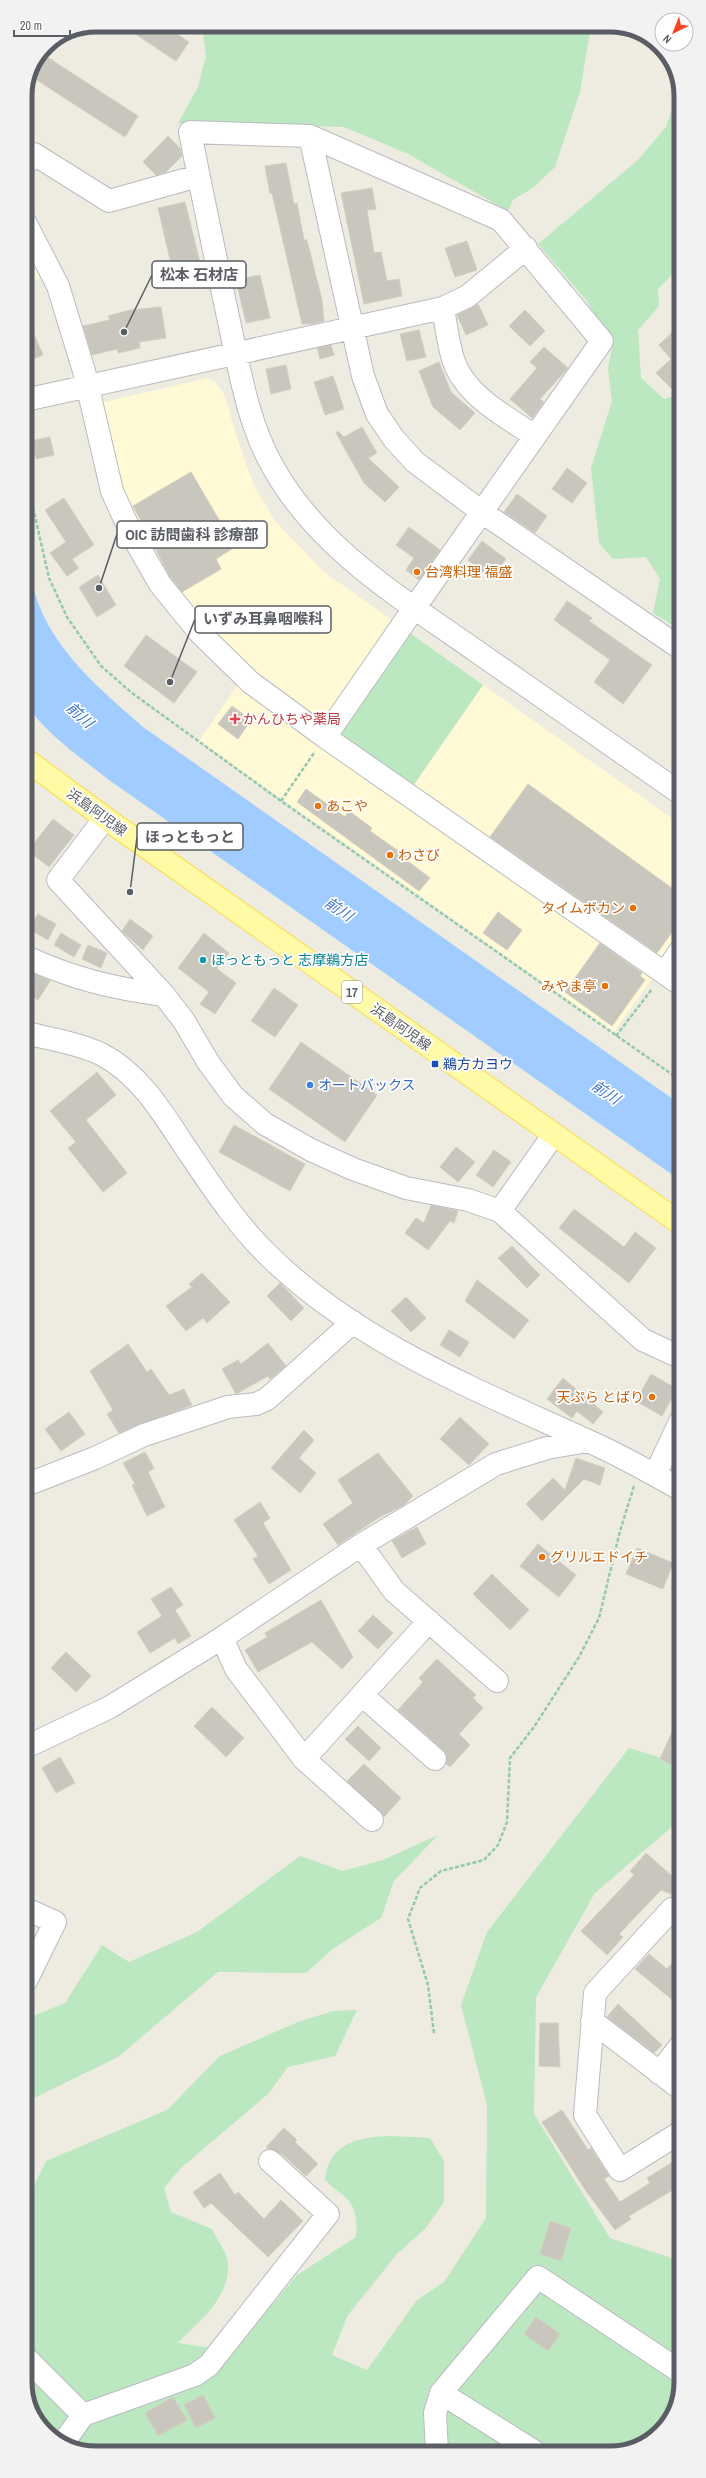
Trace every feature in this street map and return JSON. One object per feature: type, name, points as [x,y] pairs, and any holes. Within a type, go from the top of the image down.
[{"type":"main road","name":"浜島阿児線","points":[[32,764],[104,818],[674,1219]]},
{"type":"street","points":[[324,737],[415,607],[482,512],[534,436],[602,341],[526,248],[501,220],[310,136],[190,132],[198,176],[237,353],[255,425],[272,466],[294,502],[330,541],[369,575],[415,607],[674,789]]},
{"type":"street","points":[[310,136],[362,376],[377,414],[394,439],[415,462],[482,512],[674,644]]},
{"type":"street","points":[[32,156],[34,154],[109,201],[198,176]]},
{"type":"street","points":[[32,236],[58,286],[84,371],[112,491],[132,535],[160,584],[199,632],[250,682],[324,737],[672,978]]},
{"type":"street","points":[[32,399],[443,308],[468,296],[526,248]]},
{"type":"street","points":[[443,308],[454,361],[468,383],[485,403],[534,436]]},
{"type":"street","points":[[104,818],[58,880],[164,995],[184,1021],[208,1062],[233,1096],[265,1124],[311,1150],[353,1169],[406,1188],[468,1200],[500,1211],[644,1340],[674,1354]]},
{"type":"street","points":[[32,960],[66,975],[107,986],[164,995]]},
{"type":"street","points":[[32,1035],[99,1053],[117,1064],[161,1109],[227,1207],[266,1253],[300,1285],[383,1342],[430,1367],[588,1441],[674,1486]]},
{"type":"street","points":[[500,1211],[554,1134]]},
{"type":"street","points":[[32,1483],[95,1458],[144,1435],[228,1407],[256,1404],[266,1399],[353,1322]]},
{"type":"street","points":[[647,1472],[674,1431]]},
{"type":"street","points":[[32,1744],[110,1707],[222,1638],[361,1545],[496,1464],[547,1448],[588,1441]]},
{"type":"street","points":[[361,1545],[394,1591],[497,1680]]},
{"type":"street","points":[[304,1759],[363,1696],[428,1621]]},
{"type":"street","points":[[222,1638],[236,1669],[304,1759],[372,1820]]},
{"type":"street","points":[[363,1696],[435,1759]]},
{"type":"street","points":[[674,1910],[672,1909],[595,1993],[585,2115],[620,2170],[674,2136]]},
{"type":"street","points":[[32,1912],[55,1922],[32,1969]]},
{"type":"street","points":[[592,2021],[674,2084]]},
{"type":"street","points":[[659,2073],[674,2054]]},
{"type":"street","points":[[67,2438],[83,2415],[195,2375],[209,2365],[328,2214],[270,2161]]},
{"type":"street","points":[[437,2446],[435,2413],[441,2393],[538,2277],[674,2367]]},
{"type":"street","points":[[32,2364],[83,2415]]},
{"type":"street","points":[[441,2393],[525,2446]]},
{"type":"path","points":[[32,503],[49,578],[67,617],[83,642],[102,666],[132,693],[281,801],[674,1076]]},
{"type":"path","points":[[281,801],[324,737]]},
{"type":"path","points":[[616,1036],[672,978]]},
{"type":"path","points":[[434,2033],[428,1985],[408,1919],[420,1888],[440,1871],[484,1860],[498,1845],[507,1822],[510,1758],[534,1728],[580,1657],[599,1618],[620,1531],[647,1472]]},
{"type":"shaded area","points":[[32,251],[44,276],[32,281]]},
{"type":"shaded area","points":[[208,378],[215,382],[224,394],[239,444],[254,485],[275,521],[323,571],[403,628],[404,800],[483,685],[674,820],[674,948],[614,1032],[199,741],[243,677],[124,518],[95,404]]},
{"type":"green space","points":[[203,32],[590,32],[580,92],[555,167],[533,188],[513,200],[508,211],[408,154],[344,127],[178,123],[198,87],[206,56]]},
{"type":"green space","points":[[674,104],[674,274],[658,289],[659,306],[638,330],[641,378],[664,399],[674,396],[674,626],[653,613],[660,579],[646,557],[613,559],[599,543],[591,468],[612,401],[608,369],[612,347],[587,301],[538,244],[638,160],[666,127]]},
{"type":"green space","points":[[403,628],[483,685],[403,800],[324,744]]},
{"type":"green space","points":[[629,1748],[674,1762],[674,1825],[595,1893],[536,1997],[534,2114],[610,2238],[674,2259],[674,2382],[671,2402],[661,2421],[652,2430],[630,2443],[610,2446],[92,2446],[72,2441],[54,2430],[45,2421],[37,2406],[33,2394],[32,2382],[32,2190],[46,2161],[167,2110],[220,2056],[298,2022],[333,2011],[357,2010],[335,2056],[288,2067],[268,2094],[181,2168],[164,2188],[171,2212],[212,2229],[224,2250],[228,2263],[227,2276],[219,2298],[204,2317],[178,2343],[233,2351],[297,2275],[356,2237],[356,2221],[352,2205],[325,2179],[330,2162],[339,2150],[351,2143],[366,2138],[398,2136],[430,2138],[444,2161],[444,2202],[425,2229],[397,2254],[348,2315],[332,2355],[367,2370],[417,2300],[444,2282],[486,2218],[487,2105],[461,2005],[487,1932]]},
{"type":"green space","points":[[438,1835],[394,1881],[381,1918],[334,1948],[306,1973],[218,1972],[118,2057],[32,2099],[32,2017],[65,2003],[102,1945],[129,1962],[197,1932],[300,1856],[343,1871],[383,1860]]},
{"type":"water","name":"前川","points":[[32,582],[43,615],[53,633],[66,651],[95,683],[143,727],[674,1100],[674,1176],[109,780],[53,735],[33,714]]},
{"type":"building","points":[[132,32],[174,32],[189,42],[176,61]]},
{"type":"building","points":[[47,57],[138,116],[125,137],[35,79]]},
{"type":"building","points":[[168,136],[180,148],[182,156],[166,172],[156,175],[143,162]]},
{"type":"building","points":[[286,163],[294,204],[297,203],[304,240],[307,240],[322,300],[324,321],[311,324],[302,324],[272,193],[270,194],[265,166]]},
{"type":"building","points":[[372,188],[376,209],[367,210],[374,253],[381,252],[387,281],[399,279],[402,296],[364,304],[341,193]]},
{"type":"building","points":[[185,202],[204,279],[176,285],[158,208]]},
{"type":"building","points":[[467,241],[477,270],[455,277],[445,248]]},
{"type":"building","points":[[260,275],[270,318],[246,323],[236,280]]},
{"type":"building","points":[[478,304],[488,325],[466,335],[457,315]]},
{"type":"building","points":[[161,307],[166,338],[139,342],[140,348],[118,353],[117,349],[92,355],[83,326],[110,320],[108,316],[130,310]]},
{"type":"building","points":[[525,310],[545,331],[530,346],[509,326]]},
{"type":"building","points":[[32,329],[43,355],[32,359]]},
{"type":"building","points":[[419,330],[426,357],[407,361],[400,334]]},
{"type":"building","points":[[674,331],[674,391],[656,373],[671,359],[659,345]]},
{"type":"building","points":[[331,345],[334,355],[320,359],[317,348]]},
{"type":"building","points":[[544,347],[568,368],[540,399],[544,402],[532,418],[510,399],[537,368],[530,362]]},
{"type":"building","points":[[439,362],[451,392],[475,413],[460,430],[433,407],[419,371]]},
{"type":"building","points":[[286,365],[291,389],[271,394],[266,369]]},
{"type":"building","points":[[333,376],[344,409],[325,415],[314,382]]},
{"type":"building","points":[[362,427],[377,453],[368,458],[399,487],[385,502],[364,483],[336,433],[338,431],[344,437]]},
{"type":"building","points":[[50,437],[54,455],[36,459],[32,441]]},
{"type":"building","points":[[567,468],[587,483],[572,503],[552,489]]},
{"type":"building","points":[[191,472],[235,547],[216,559],[221,569],[182,592],[170,577],[133,506]]},
{"type":"building","points":[[517,494],[547,516],[535,533],[504,512]]},
{"type":"building","points":[[64,498],[94,545],[72,559],[79,568],[67,576],[50,553],[66,542],[45,510]]},
{"type":"building","points":[[409,527],[440,550],[419,580],[406,570],[414,558],[396,545]]},
{"type":"building","points":[[482,541],[506,559],[491,578],[468,560]]},
{"type":"building","points":[[98,575],[116,605],[97,617],[79,587]]},
{"type":"building","points":[[567,601],[592,618],[589,621],[652,665],[623,704],[594,682],[610,660],[554,620]]},
{"type":"building","points":[[146,635],[197,672],[174,703],[124,666]]},
{"type":"building","points":[[232,706],[251,720],[238,739],[218,724]]},
{"type":"building","points":[[528,784],[674,890],[674,929],[657,953],[490,837]]},
{"type":"building","points":[[306,789],[345,817],[349,811],[372,828],[370,831],[407,857],[405,859],[430,878],[419,891],[297,802]]},
{"type":"building","points":[[53,819],[74,835],[49,867],[32,854],[32,846]]},
{"type":"building","points":[[498,912],[522,930],[507,950],[483,933]]},
{"type":"building","points":[[38,914],[56,924],[48,940],[32,931],[32,924]]},
{"type":"building","points":[[130,919],[153,936],[143,950],[122,931]]},
{"type":"building","points":[[61,933],[81,945],[74,957],[54,945]]},
{"type":"building","name":"ほっともっと 志摩鵜方店","points":[[204,933],[229,953],[217,969],[236,983],[215,1014],[200,1004],[209,992],[178,968]]},
{"type":"building","name":"みやま亭","points":[[600,943],[642,973],[640,976],[645,980],[612,1026],[565,992]]},
{"type":"building","points":[[88,945],[107,953],[101,968],[82,959]]},
{"type":"building","points":[[32,973],[50,981],[38,1000],[32,996]]},
{"type":"building","points":[[274,988],[298,1005],[275,1037],[251,1021]]},
{"type":"building","points":[[301,1042],[377,1095],[345,1142],[269,1089]]},
{"type":"building","points":[[97,1072],[116,1095],[86,1120],[127,1173],[103,1192],[68,1148],[76,1142],[50,1111]]},
{"type":"building","points":[[234,1125],[305,1164],[290,1191],[219,1152]]},
{"type":"building","points":[[456,1147],[475,1162],[458,1182],[440,1167]]},
{"type":"building","points":[[494,1150],[511,1162],[493,1187],[476,1175]]},
{"type":"building","points":[[431,1205],[458,1211],[454,1223],[450,1221],[428,1250],[405,1233],[416,1218],[424,1223]]},
{"type":"building","points":[[574,1209],[624,1247],[635,1232],[656,1248],[629,1283],[559,1228]]},
{"type":"building","points":[[512,1246],[540,1275],[527,1288],[498,1258]]},
{"type":"building","points":[[202,1273],[230,1302],[207,1323],[203,1318],[186,1331],[166,1306],[192,1287],[189,1284]]},
{"type":"building","points":[[477,1280],[529,1320],[514,1339],[465,1301]]},
{"type":"building","points":[[280,1283],[304,1308],[291,1321],[267,1296]]},
{"type":"building","points":[[406,1297],[426,1318],[411,1332],[391,1311]]},
{"type":"building","points":[[449,1330],[469,1342],[460,1357],[440,1345]]},
{"type":"building","points":[[268,1343],[286,1366],[270,1379],[268,1376],[236,1394],[222,1369],[238,1360],[241,1364]]},
{"type":"building","points":[[128,1344],[147,1372],[151,1369],[169,1395],[184,1389],[192,1405],[119,1433],[107,1414],[113,1410],[90,1371]]},
{"type":"building","points":[[651,1374],[674,1387],[674,1394],[662,1416],[636,1401]]},
{"type":"building","points":[[563,1378],[603,1412],[593,1424],[577,1411],[572,1418],[547,1399]]},
{"type":"building","points":[[69,1412],[85,1434],[61,1451],[45,1429]]},
{"type":"building","points":[[460,1417],[489,1444],[469,1465],[440,1439]]},
{"type":"building","points":[[304,1430],[314,1440],[299,1458],[316,1473],[300,1493],[271,1468]]},
{"type":"building","points":[[145,1452],[154,1468],[148,1472],[165,1507],[147,1516],[132,1485],[135,1484],[123,1463]]},
{"type":"building","points":[[378,1453],[413,1496],[404,1505],[378,1518],[338,1545],[323,1524],[353,1503],[338,1480]]},
{"type":"building","points":[[576,1458],[605,1468],[600,1485],[584,1479],[542,1521],[526,1504],[553,1478],[565,1490]]},
{"type":"building","points":[[260,1502],[270,1518],[263,1523],[291,1570],[269,1584],[253,1559],[258,1556],[234,1520]]},
{"type":"building","points":[[417,1527],[426,1544],[402,1558],[392,1541]]},
{"type":"building","points":[[538,1544],[576,1575],[559,1597],[520,1566]]},
{"type":"building","points":[[637,1548],[673,1563],[663,1589],[626,1574]]},
{"type":"building","points":[[492,1574],[529,1610],[510,1630],[473,1594]]},
{"type":"building","points":[[171,1587],[183,1605],[175,1610],[191,1636],[178,1644],[175,1638],[150,1653],[137,1632],[162,1616],[151,1599]]},
{"type":"building","points":[[321,1600],[353,1657],[342,1669],[312,1642],[258,1672],[245,1650],[267,1637],[265,1633]]},
{"type":"building","points":[[373,1615],[393,1633],[378,1649],[358,1631]]},
{"type":"building","points":[[66,1652],[91,1676],[76,1692],[51,1668]]},
{"type":"building","points":[[437,1659],[476,1695],[473,1698],[483,1708],[459,1734],[470,1745],[450,1767],[446,1764],[447,1755],[443,1750],[398,1710],[423,1682],[419,1678]]},
{"type":"building","points":[[212,1707],[244,1738],[226,1757],[194,1726]]},
{"type":"building","points":[[358,1726],[381,1748],[369,1761],[345,1739]]},
{"type":"building","points":[[674,1728],[674,1766],[660,1759]]},
{"type":"building","points":[[60,1757],[75,1783],[56,1793],[42,1768]]},
{"type":"building","points":[[364,1764],[401,1798],[384,1817],[347,1781]]},
{"type":"building","points":[[646,1853],[674,1878],[674,1895],[661,1890],[619,1934],[623,1937],[607,1955],[581,1931],[634,1875],[630,1871]]},
{"type":"building","points":[[649,1954],[667,1969],[674,1961],[674,2001],[635,1969]]},
{"type":"building","points":[[618,2004],[662,2045],[654,2053],[607,2017]]},
{"type":"building","points":[[540,2023],[558,2023],[560,2067],[539,2066]]},
{"type":"building","points":[[562,2110],[588,2150],[591,2148],[609,2176],[604,2179],[620,2202],[650,2183],[647,2178],[674,2161],[674,2189],[629,2216],[631,2219],[615,2230],[586,2191],[542,2122]]},
{"type":"building","points":[[284,2128],[297,2140],[295,2142],[318,2164],[306,2176],[283,2155],[266,2147]]},
{"type":"building","points":[[220,2173],[235,2195],[238,2192],[264,2219],[281,2200],[303,2221],[268,2257],[211,2203],[204,2208],[193,2192]]},
{"type":"building","points":[[550,2221],[571,2228],[561,2261],[540,2254]]},
{"type":"building","points":[[536,2317],[560,2334],[548,2351],[524,2334]]},
{"type":"building","points":[[203,2395],[215,2418],[196,2428],[184,2405]]},
{"type":"building","points":[[173,2397],[187,2420],[158,2436],[145,2413]]},
{"type":"place","name":"松本 石材店","points":[[124,332]]},
{"type":"place","name":"台湾料理 福盛","points":[[417,572]]},
{"type":"place","name":"OIC 訪問歯科 診療部","points":[[99,588]]},
{"type":"place","name":"いずみ耳鼻咽喉科","points":[[170,682]]},
{"type":"place","name":"かんひちや薬局","points":[[235,719]]},
{"type":"place","name":"あこや","points":[[318,806]]},
{"type":"place","name":"わさび","points":[[390,855]]},
{"type":"place","name":"ほっともっと","points":[[130,892]]},
{"type":"place","name":"タイムボカン","points":[[633,908]]},
{"type":"place","name":"ほっともっと 志摩鵜方店","points":[[203,960]]},
{"type":"place","name":"みやま亭","points":[[605,986]]},
{"type":"place","name":"鵜方カヨウ","points":[[435,1064]]},
{"type":"place","name":"オートバックス","points":[[310,1085]]},
{"type":"place","name":"天ぷら とばり","points":[[652,1397]]},
{"type":"place","name":"グリルエドイチ","points":[[542,1557]]}]
